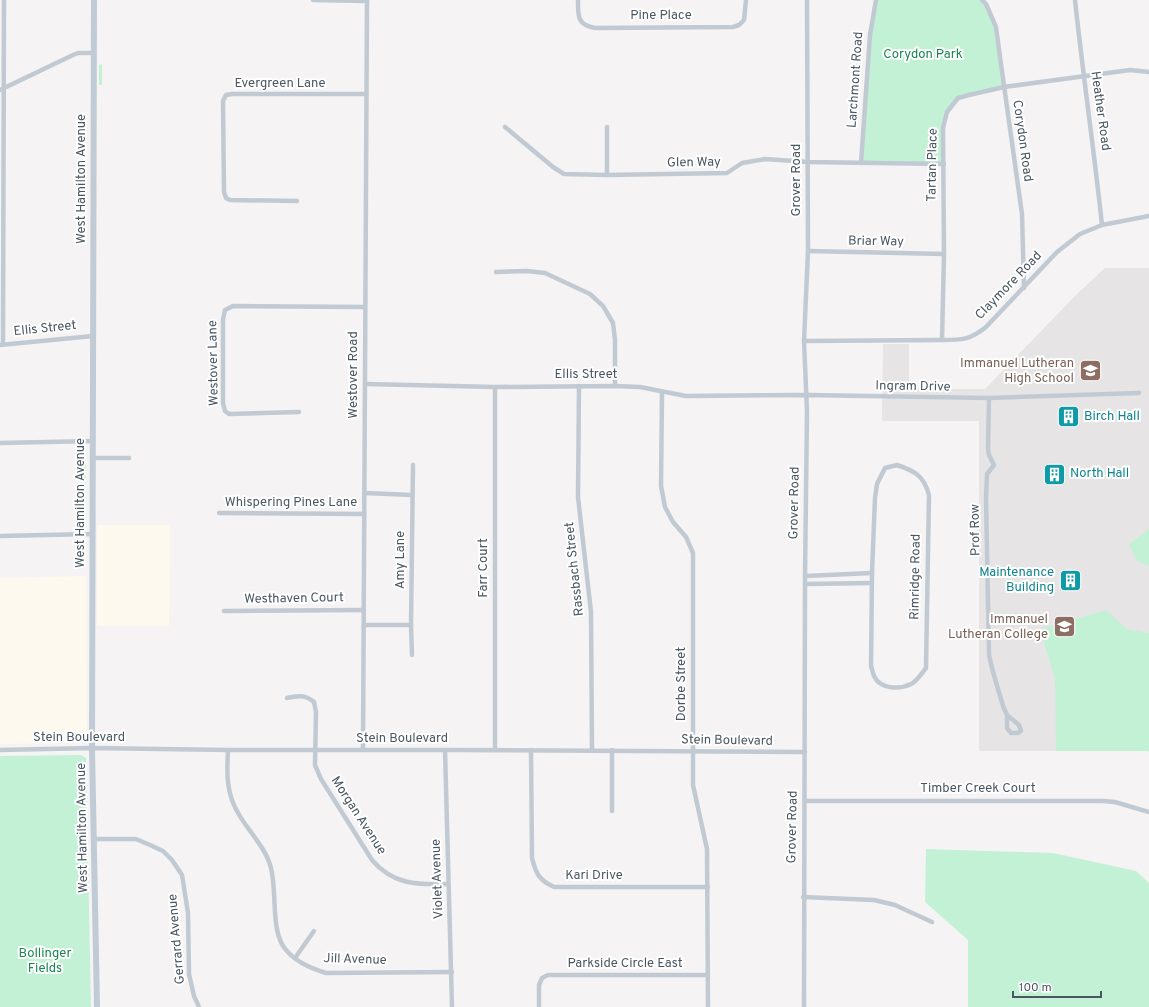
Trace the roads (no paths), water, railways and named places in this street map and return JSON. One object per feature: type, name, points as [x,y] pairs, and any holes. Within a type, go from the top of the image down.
[{"type":"street","points":[[2,345],[2,89],[4,0]]},
{"type":"street","name":"West Hamilton Avenue","points":[[94,0],[92,748],[97,1007]]},
{"type":"street","points":[[313,0],[367,0]]},
{"type":"street","name":"Westover Road","points":[[363,750],[367,0]]},
{"type":"street","name":"Pine Place","points":[[578,0],[580,21],[586,26],[595,28],[733,27],[739,25],[744,20],[746,0]]},
{"type":"street","name":"Grover Road","points":[[804,1007],[803,897],[805,801],[806,395],[804,341],[808,252],[807,0]]},
{"type":"street","name":"Larchmont Road","points":[[861,163],[870,35],[876,0]]},
{"type":"street","name":"Corydon Road","points":[[982,0],[986,4],[996,27],[1022,214],[1024,288]]},
{"type":"street","name":"Heather Road","points":[[1075,0],[1094,148],[1102,225]]},
{"type":"street","points":[[2,89],[78,53],[94,53]]},
{"type":"street","name":"Tartan Place","points":[[942,340],[944,254],[943,128],[947,112],[958,98],[969,94],[1004,87],[1130,70],[1149,72]]},
{"type":"street","name":"Evergreen Lane","points":[[297,201],[230,200],[226,198],[224,192],[223,101],[226,95],[366,94]]},
{"type":"street","name":"Glen Way","points":[[505,127],[553,167],[564,174],[607,175],[728,173],[742,163],[765,160],[944,164]]},
{"type":"street","points":[[607,127],[607,175]]},
{"type":"street","name":"Claymore Road","points":[[804,341],[961,340],[975,336],[986,327],[1024,288],[1056,252],[1080,234],[1102,225],[1149,216]]},
{"type":"street","name":"Briar Way","points":[[808,252],[944,254]]},
{"type":"street","points":[[496,272],[527,271],[545,273],[590,294],[603,306],[613,323],[615,340],[615,386]]},
{"type":"street","name":"Westover Lane","points":[[299,412],[229,414],[225,411],[223,403],[223,319],[225,310],[233,306],[365,307]]},
{"type":"street","name":"Ellis Street","points":[[2,345],[92,336]]},
{"type":"street","name":"Ellis Street","points":[[365,384],[495,387],[615,386],[640,387],[686,396],[806,395]]},
{"type":"street","name":"Rassbach Street","points":[[579,386],[578,497],[591,612],[592,750]]},
{"type":"street","name":"Farr Court","points":[[495,387],[495,750]]},
{"type":"street","name":"Dorbe Street","points":[[662,392],[661,486],[665,507],[673,522],[686,537],[692,553],[693,785],[707,849],[708,1007]]},
{"type":"street","name":"Ingram Drive","points":[[806,395],[990,398],[1139,394]]},
{"type":"street","name":"Prof Row","points":[[990,398],[988,449],[994,465],[987,474],[986,498],[990,655],[993,672],[1003,706],[1007,714]]},
{"type":"street","points":[[0,443],[93,441]]},
{"type":"street","points":[[93,458],[129,458]]},
{"type":"street","name":"Amy Lane","points":[[412,655],[413,464]]},
{"type":"street","name":"Rimridge Road","points":[[897,465],[918,474],[926,485],[929,495],[926,668],[912,684],[902,687],[889,687],[880,683],[874,676],[872,666],[872,583],[875,498],[877,484],[886,468],[897,465]]},
{"type":"street","points":[[365,493],[412,495]]},
{"type":"street","name":"Whispering Pines Lane","points":[[219,513],[364,514]]},
{"type":"street","points":[[0,536],[92,534]]},
{"type":"street","points":[[805,576],[872,573]]},
{"type":"street","points":[[805,584],[872,583]]},
{"type":"street","name":"Westhaven Court","points":[[224,611],[364,610]]},
{"type":"street","points":[[364,625],[411,625]]},
{"type":"street","name":"Morgan Avenue","points":[[287,698],[300,696],[308,698],[314,702],[316,712],[315,765],[321,779],[378,868],[394,877],[410,883],[419,885],[448,884]]},
{"type":"street","name":"Stein Boulevard","points":[[0,750],[92,748],[315,751],[612,750],[805,752]]},
{"type":"street","name":"Jill Avenue","points":[[228,750],[227,775],[229,791],[234,806],[265,852],[271,866],[274,881],[275,918],[277,931],[283,946],[295,958],[310,968],[326,973],[452,972]]},
{"type":"street","name":"Violet Avenue","points":[[445,750],[452,1007]]},
{"type":"street","name":"Kari Drive","points":[[531,750],[532,858],[535,870],[546,884],[554,887],[708,887]]},
{"type":"street","points":[[612,750],[612,811]]},
{"type":"street","name":"Timber Creek Court","points":[[805,801],[1098,801],[1115,802],[1149,812]]},
{"type":"street","name":"Gerrard Avenue","points":[[94,839],[136,839],[163,851],[172,860],[182,875],[188,913],[189,974],[194,996],[199,1007]]},
{"type":"street","points":[[803,897],[874,900],[894,905],[932,922]]},
{"type":"street","points":[[295,958],[314,931]]},
{"type":"street","name":"Parkside Circle East","points":[[539,1007],[539,985],[542,978],[548,975],[708,975]]},
{"type":"place","name":"Immanuel Lutheran High School","points":[[1090,371]]},
{"type":"place","name":"Birch Hall","points":[[1068,417]]},
{"type":"place","name":"North Hall","points":[[1055,474]]},
{"type":"place","name":"Maintenance Building","points":[[1070,580]]},
{"type":"place","name":"Immanuel Lutheran College","points":[[1064,627]]},
{"type":"park label","name":"Corydon Park","points":[[923,55]]},
{"type":"park label","name":"Bollinger Fields","points":[[45,962]]}]
